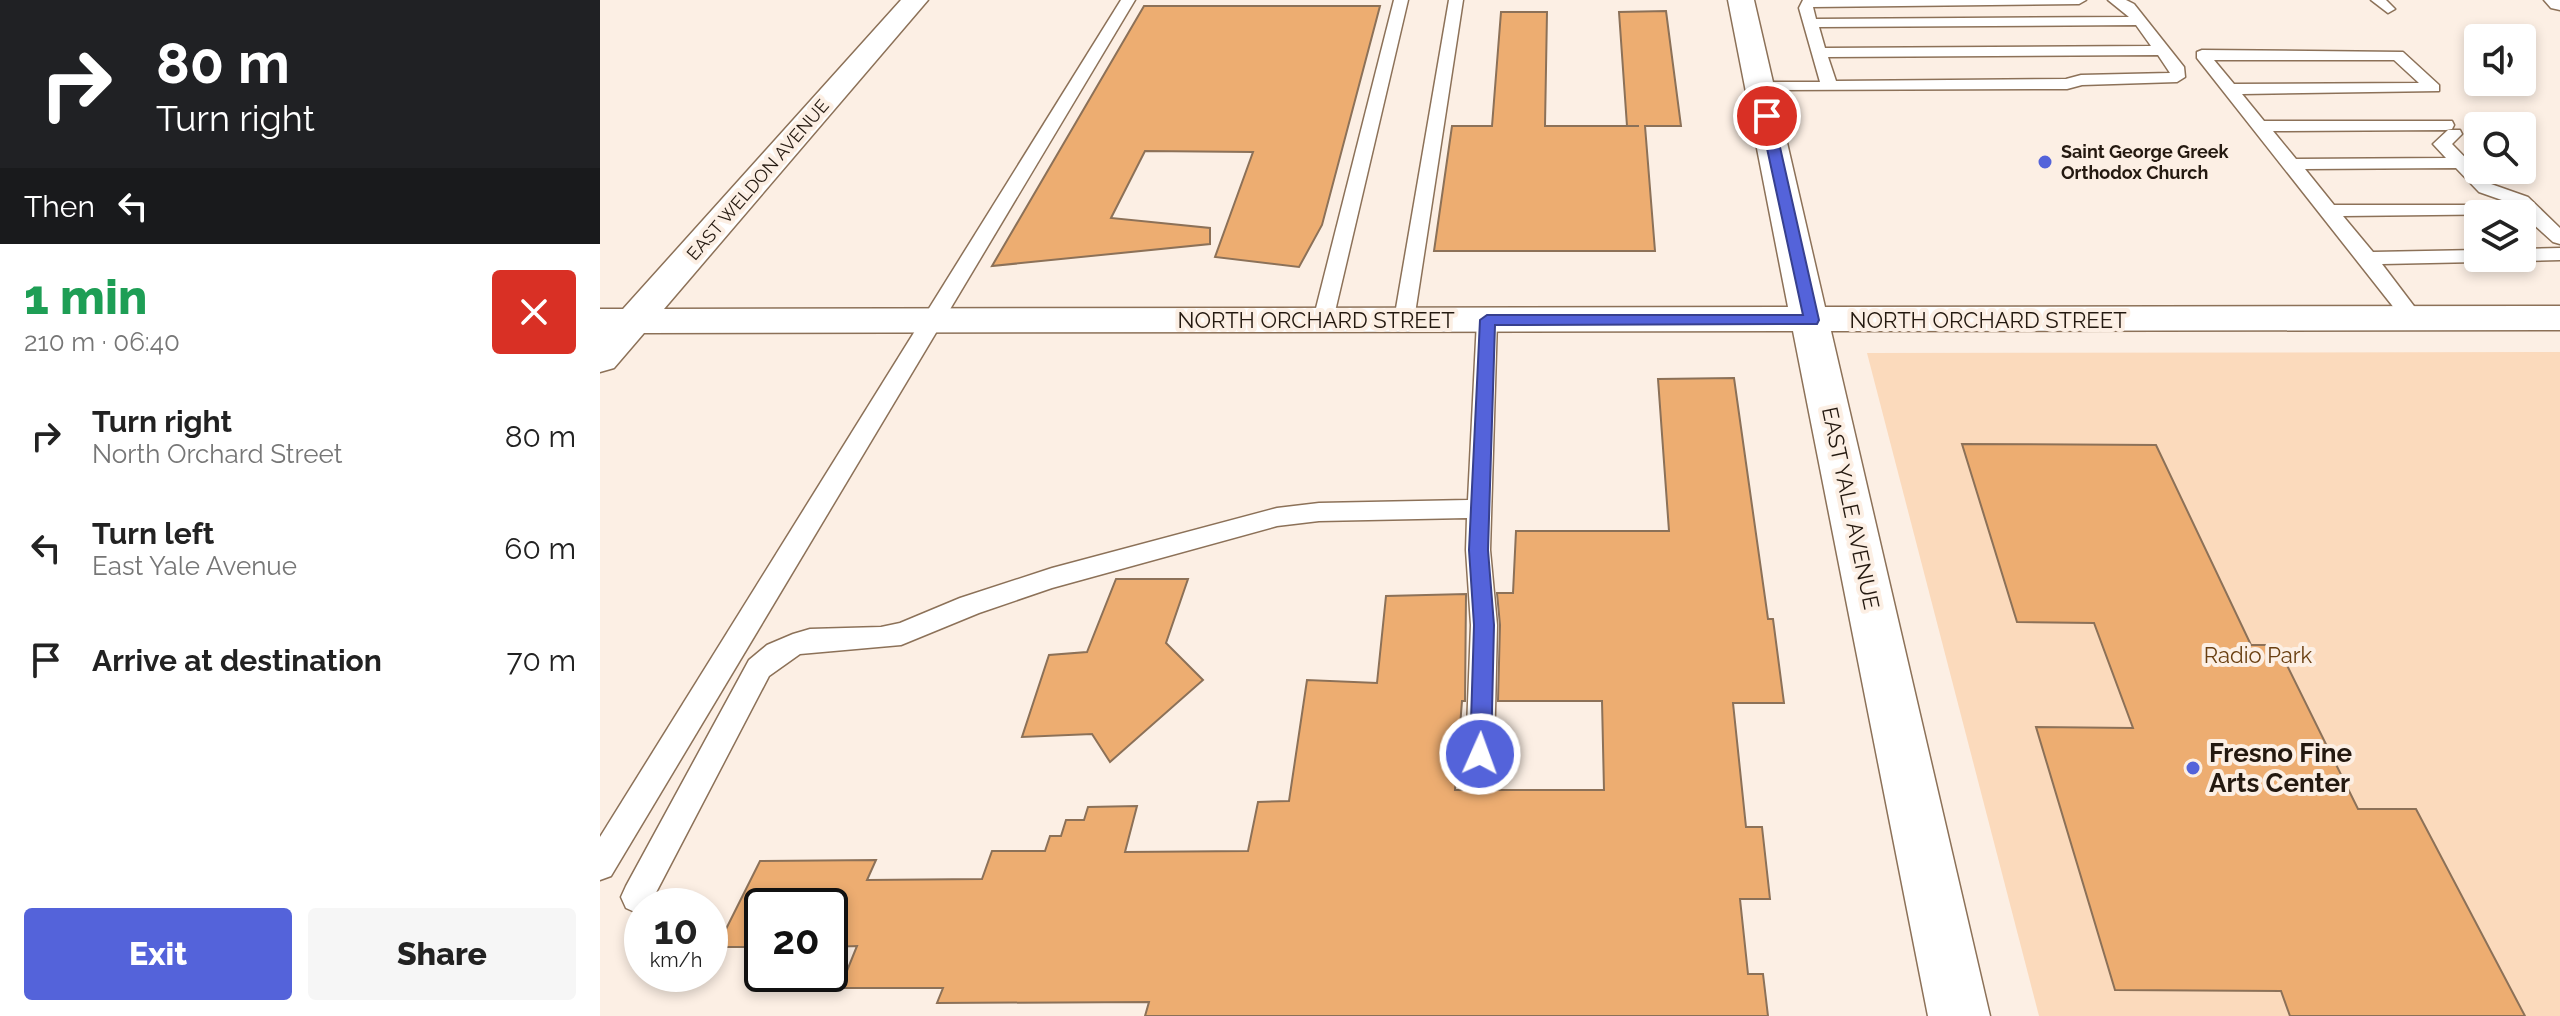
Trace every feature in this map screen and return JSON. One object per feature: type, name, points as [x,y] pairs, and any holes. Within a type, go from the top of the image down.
[{"type":"street","name":"EAST WELDON AVENUE","points":[[600,359],[617,320],[915,0]]},
{"type":"street","name":"EAST YALE AVENUE","points":[[1741,0],[1959,1016]]},
{"type":"street","name":"NORTH ORCHARD STREET","points":[[617,320],[2560,318]]},
{"type":"lane","points":[[600,865],[1128,0]]},
{"type":"lane","points":[[1323,320],[1401,0]]},
{"type":"lane","points":[[1404,320],[1456,0]]},
{"type":"lane","points":[[1829,86],[1806,8],[1808,3],[2079,0]]},
{"type":"lane","points":[[1760,87],[2067,84],[2081,80],[2177,77],[2178,70],[2129,7],[2115,0]]},
{"type":"lane","points":[[1811,23],[2139,21]]},
{"type":"lane","points":[[1819,53],[2162,50]]},
{"type":"lane","points":[[2413,318],[2369,258],[2326,210],[2202,55],[2398,55],[2433,88]]},
{"type":"lane","points":[[2229,89],[2433,88]]},
{"type":"lane","points":[[2433,88],[2426,107],[2450,130]]},
{"type":"lane","points":[[2259,126],[2450,130]]},
{"type":"lane","points":[[2450,130],[2442,144],[2464,157]]},
{"type":"lane","points":[[2290,164],[2464,161]]},
{"type":"lane","points":[[2483,184],[2485,188],[2521,200]]},
{"type":"lane","points":[[2326,210],[2464,203]]},
{"type":"lane","points":[[2536,215],[2560,238]]},
{"type":"lane","points":[[2536,255],[2560,254]]},
{"type":"lane","points":[[2369,258],[2464,256]]},
{"type":"lane","points":[[1480,754],[1484,625],[1478,550],[1487,320]]},
{"type":"lane","points":[[642,888],[759,668],[774,653],[788,645],[814,639],[880,638],[904,633],[971,604],[1024,586],[1277,517],[1319,512],[1480,509]]},
{"type":"green space","name":"Radio Park","points":[[2560,352],[2560,1016],[2039,1016],[1867,353]]},
{"type":"building","points":[[1144,6],[1380,6],[1322,225],[1299,267],[1215,257],[1253,152],[1145,151],[1111,218],[1210,228],[1210,244],[992,266]]},
{"type":"building","points":[[1666,11],[1681,126],[1645,126],[1655,251],[1434,251],[1452,126],[1492,126],[1501,12],[1547,12],[1545,126],[1627,126],[1619,12]]},
{"type":"building","points":[[1734,378],[1768,619],[1773,619],[1784,703],[1733,703],[1746,827],[1762,827],[1770,899],[1740,899],[1748,974],[1763,974],[1768,1016],[1145,1016],[1149,1002],[937,1003],[943,988],[848,988],[848,968],[857,946],[848,946],[848,888],[746,888],[760,861],[876,860],[867,880],[982,879],[992,851],[1045,851],[1050,836],[1061,836],[1066,820],[1084,820],[1088,807],[1137,806],[1125,852],[1248,851],[1258,802],[1289,801],[1307,680],[1377,683],[1386,596],[1466,594],[1465,701],[1462,701],[1455,790],[1604,790],[1602,701],[1498,701],[1500,625],[1497,593],[1513,593],[1516,531],[1669,531],[1658,379]]},
{"type":"building","name":"Fresno Fine Arts Center","points":[[1962,444],[2156,445],[2251,645],[2277,645],[2358,809],[2416,809],[2525,1016],[2290,1016],[2281,991],[2115,990],[2036,727],[2133,728],[2094,623],[2017,622]]},
{"type":"building","points":[[1116,579],[1188,579],[1166,643],[1203,680],[1110,762],[1092,734],[1022,737],[1049,655],[1087,652]]},
{"type":"building","points":[[744,893],[744,947],[728,947],[728,925]]},
{"type":"place","name":"Saint George Greek Orthodox Church","points":[[2045,162]]},
{"type":"place","name":"Fresno Fine Arts Center","points":[[2193,768]]},
{"type":"route","points":[[1480,754],[1484,625],[1478,550],[1487,320],[1812,320],[1767,116]]}]
